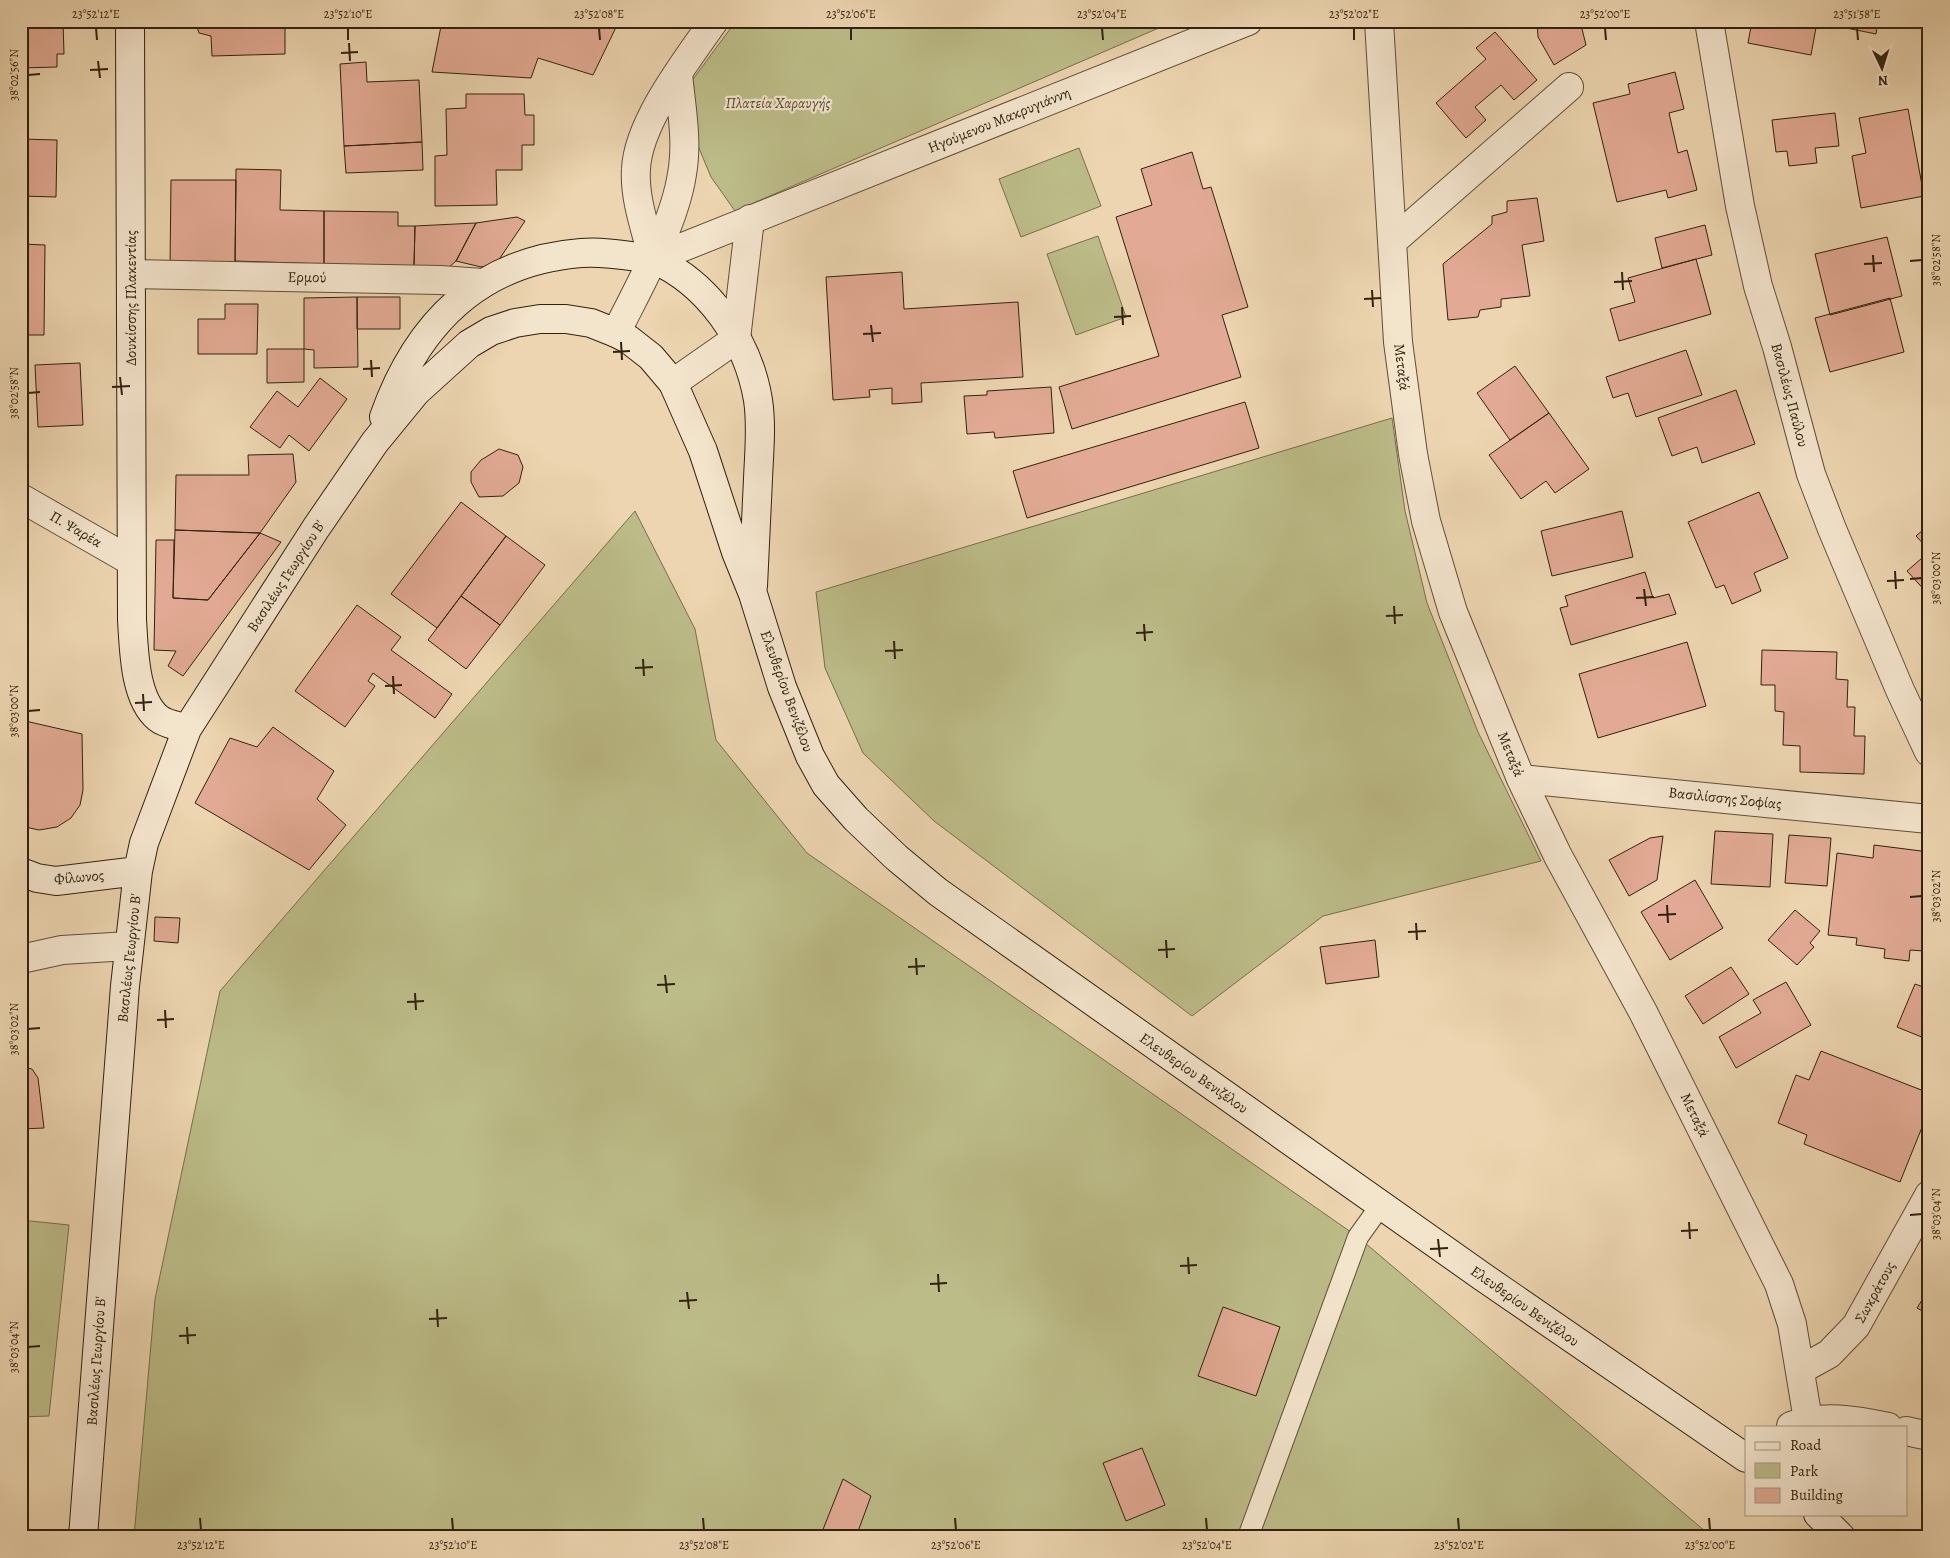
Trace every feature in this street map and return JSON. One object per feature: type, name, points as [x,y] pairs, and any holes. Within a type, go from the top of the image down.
[{"type":"street","name":"Δουκίσσης Πλακεντίας","points":[[130,21],[131,561],[132,620],[136,670],[150,710],[160,720],[187,729]]},
{"type":"street","points":[[653,259],[638,198],[636,169],[644,130],[678,74],[714,21]]},
{"type":"street","name":"Ηγούμενου Μακρυγιάννη","points":[[653,259],[1248,21]]},
{"type":"street","name":"Μεταξά","points":[[1379,21],[1398,342],[1413,454],[1426,521],[1453,612],[1521,779],[1558,856],[1644,1012],[1779,1284],[1792,1324],[1800,1370],[1799,1423]]},
{"type":"street","name":"Βασιλέως Παύλου","points":[[1709,21],[1740,206],[1758,286],[1777,347],[1811,474],[1832,529],[1900,690],[1929,752]]},
{"type":"street","points":[[616,333],[653,259],[677,198],[682,173],[684,140],[678,74]]},
{"type":"street","points":[[1393,241],[1569,87]]},
{"type":"street","points":[[673,383],[736,340],[750,219]]},
{"type":"street","name":"Ελευθερίου Βενιζέλου","points":[[375,442],[389,403],[411,356],[443,315],[483,283],[530,261],[554,256],[583,253],[653,259],[685,277],[717,308],[746,361],[758,399],[760,435],[753,594]]},
{"type":"street","name":"Ερμού","points":[[131,274],[440,280],[483,283]]},
{"type":"street","name":"Ελευθερίου Βενιζέλου","points":[[375,442],[416,392],[469,344],[491,331],[515,323],[540,319],[566,319],[591,323],[628,339],[651,357],[673,383],[703,450],[736,552],[753,594],[782,687],[810,756],[826,785],[856,819],[938,892],[1381,1205],[1745,1457]]},
{"type":"street","name":"Βασιλέως Γεωργίου Β'","points":[[83,1537],[129,946],[138,871],[144,843],[187,729],[316,528],[375,442]]},
{"type":"street","name":"Π. Ψαρέα","points":[[21,498],[131,561]]},
{"type":"street","name":"Βασιλίσσης Σοφίας","points":[[1521,779],[1929,819]]},
{"type":"street","name":"Φίλωνος","points":[[21,872],[37,878],[56,880],[138,871]]},
{"type":"street","points":[[21,959],[62,950],[129,946]]},
{"type":"street","name":"Σωκράτους","points":[[1800,1370],[1830,1354],[1856,1326],[1929,1195]]},
{"type":"street","points":[[1799,1423],[1832,1419],[1881,1426]]},
{"type":"street","points":[[1908,1431],[1929,1436]]},
{"type":"street","points":[[1820,1516],[1841,1537]]},
{"type":"lane","points":[[1248,1537],[1358,1237],[1381,1205]]},
{"type":"green space","name":"Πλατεία Χαραυγής","points":[[736,21],[1175,21],[735,211],[711,177],[688,122],[682,94]]},
{"type":"green space","points":[[1079,148],[1101,206],[1021,237],[999,179]]},
{"type":"green space","points":[[1098,236],[1126,317],[1076,335],[1047,254]]},
{"type":"green space","points":[[1392,418],[1405,511],[1427,603],[1478,732],[1541,861],[1323,916],[1192,1016],[934,821],[863,753],[825,668],[816,592]]},
{"type":"green space","points":[[635,511],[695,629],[716,740],[807,853],[1358,1237],[1712,1537],[134,1537],[155,1299],[220,991]]},
{"type":"green space","points":[[21,1220],[69,1225],[49,1416],[21,1417]]},
{"type":"building","points":[[44,21],[63,21],[64,54],[57,54],[57,67],[21,68],[21,25],[44,24]]},
{"type":"building","points":[[195,21],[285,21],[285,54],[212,56],[211,36],[199,33]]},
{"type":"building","points":[[442,21],[560,21],[574,26],[576,21],[619,21],[593,75],[538,58],[531,78],[432,72]]},
{"type":"building","points":[[1537,21],[1580,21],[1586,45],[1554,65],[1538,37]]},
{"type":"building","points":[[1752,21],[1878,21],[1876,34],[1817,22],[1811,55],[1748,43]]},
{"type":"building","points":[[1495,32],[1537,80],[1514,100],[1501,85],[1475,107],[1486,120],[1466,138],[1436,103],[1486,59],[1476,48]]},
{"type":"building","points":[[366,62],[367,82],[419,80],[422,142],[344,146],[340,64]]},
{"type":"building","points":[[1675,72],[1684,109],[1669,113],[1678,153],[1687,150],[1697,190],[1668,198],[1666,190],[1617,202],[1593,103],[1630,94],[1628,84]]},
{"type":"building","points":[[466,94],[524,94],[525,115],[534,115],[534,145],[522,145],[522,170],[496,170],[497,205],[435,206],[435,156],[447,155],[446,109],[466,108]]},
{"type":"building","points":[[1908,109],[1924,196],[1861,208],[1852,156],[1866,153],[1859,118]]},
{"type":"building","points":[[1835,113],[1839,146],[1815,148],[1817,163],[1789,166],[1787,151],[1776,152],[1772,120]]},
{"type":"building","points":[[21,139],[57,140],[56,197],[21,196]]},
{"type":"building","points":[[422,142],[423,170],[346,173],[344,146]]},
{"type":"building","points":[[1192,152],[1203,189],[1211,187],[1248,307],[1222,315],[1241,377],[1072,429],[1059,387],[1159,356],[1116,217],[1152,205],[1141,169]]},
{"type":"building","points":[[236,169],[281,170],[280,210],[324,211],[324,264],[235,261]]},
{"type":"building","points":[[171,180],[236,180],[235,267],[170,267]]},
{"type":"building","points":[[1537,198],[1544,241],[1522,245],[1530,296],[1501,299],[1501,307],[1480,310],[1478,317],[1448,320],[1443,264],[1492,224],[1492,216],[1507,212],[1507,201]]},
{"type":"building","points":[[324,211],[398,212],[398,226],[415,226],[414,266],[324,264]]},
{"type":"building","points":[[517,217],[525,221],[496,264],[481,267],[456,261],[476,223]]},
{"type":"building","points":[[476,223],[456,261],[447,269],[414,266],[415,226]]},
{"type":"building","points":[[1705,225],[1712,255],[1662,268],[1655,238]]},
{"type":"building","points":[[1887,237],[1902,296],[1830,315],[1815,254]]},
{"type":"building","points":[[21,244],[45,245],[44,335],[21,335]]},
{"type":"building","points":[[1696,259],[1711,314],[1619,341],[1610,309],[1635,302],[1628,278]]},
{"type":"building","points":[[902,272],[904,309],[1018,302],[1023,377],[921,383],[922,402],[892,404],[892,388],[869,390],[870,397],[833,400],[826,277]]},
{"type":"building","points":[[357,297],[400,297],[400,329],[357,329]]},
{"type":"building","points":[[357,297],[358,367],[314,368],[314,350],[304,349],[304,298]]},
{"type":"building","points":[[1890,298],[1904,352],[1830,372],[1815,318]]},
{"type":"building","points":[[225,304],[258,304],[257,354],[198,354],[198,319],[225,319]]},
{"type":"building","points":[[267,349],[304,349],[304,382],[267,383]]},
{"type":"building","points":[[1686,350],[1702,395],[1636,417],[1628,393],[1613,398],[1606,377]]},
{"type":"building","points":[[80,363],[83,425],[38,427],[35,365]]},
{"type":"building","points":[[1515,366],[1549,413],[1510,440],[1477,393]]},
{"type":"building","points":[[320,378],[347,399],[309,451],[289,435],[280,448],[250,427],[277,391],[298,407]]},
{"type":"building","points":[[1051,387],[1054,433],[995,438],[994,432],[967,434],[964,396],[987,395],[987,391]]},
{"type":"building","points":[[1736,390],[1755,444],[1702,463],[1697,447],[1672,456],[1658,418]]},
{"type":"building","points":[[1245,402],[1259,448],[1027,518],[1013,471]]},
{"type":"building","points":[[1549,413],[1589,469],[1555,493],[1546,481],[1521,499],[1489,455]]},
{"type":"building","points":[[499,449],[518,455],[523,467],[519,483],[503,496],[479,497],[471,482],[471,472],[481,460]]},
{"type":"building","points":[[293,454],[296,482],[260,533],[175,530],[176,475],[249,475],[248,455]]},
{"type":"building","points":[[1759,492],[1788,558],[1754,573],[1761,591],[1732,604],[1724,585],[1716,588],[1688,522]]},
{"type":"building","points":[[461,502],[506,536],[437,628],[391,594]]},
{"type":"building","points":[[1622,511],[1633,557],[1552,576],[1541,531]]},
{"type":"building","points":[[1929,525],[1929,550],[1916,536]]},
{"type":"building","points":[[175,530],[260,533],[208,600],[173,598]]},
{"type":"building","points":[[260,533],[281,542],[183,676],[168,666],[176,651],[154,650],[156,540],[174,540],[173,598],[208,600]]},
{"type":"building","points":[[506,536],[545,565],[500,625],[461,596]]},
{"type":"building","points":[[1929,552],[1929,595],[1907,571]]},
{"type":"building","points":[[1645,572],[1653,598],[1669,594],[1676,614],[1571,645],[1560,608],[1568,606],[1565,596]]},
{"type":"building","points":[[461,596],[500,625],[466,669],[428,640]]},
{"type":"building","points":[[357,605],[401,637],[391,650],[452,694],[435,718],[373,673],[368,681],[375,686],[345,727],[295,691]]},
{"type":"building","points":[[1687,642],[1706,706],[1598,738],[1579,674]]},
{"type":"building","points":[[1762,650],[1837,652],[1836,679],[1848,680],[1847,707],[1855,707],[1854,736],[1865,736],[1864,774],[1800,772],[1800,746],[1783,745],[1784,712],[1775,711],[1775,685],[1761,685]]},
{"type":"building","points":[[21,720],[82,734],[83,790],[80,805],[71,818],[57,827],[39,830],[21,826]]},
{"type":"building","points":[[273,727],[334,771],[317,799],[346,825],[309,870],[195,803],[230,738],[257,747]]},
{"type":"building","points":[[1715,831],[1773,834],[1770,887],[1711,884]]},
{"type":"building","points":[[1789,835],[1831,838],[1827,886],[1785,883]]},
{"type":"building","points":[[1663,836],[1657,880],[1629,896],[1609,860],[1650,838]]},
{"type":"building","points":[[1874,845],[1929,852],[1925,895],[1929,896],[1929,915],[1924,951],[1910,950],[1909,961],[1884,958],[1885,949],[1856,945],[1857,938],[1828,935],[1837,853],[1873,858]]},
{"type":"building","points":[[1695,880],[1723,928],[1670,960],[1641,912]]},
{"type":"building","points":[[1795,910],[1820,931],[1810,943],[1814,947],[1797,965],[1768,940]]},
{"type":"building","points":[[155,917],[180,918],[178,943],[154,941]]},
{"type":"building","points":[[1375,940],[1379,977],[1326,984],[1320,947]]},
{"type":"building","points":[[1731,967],[1749,994],[1703,1024],[1685,996]]},
{"type":"building","points":[[1786,982],[1811,1025],[1736,1068],[1719,1037],[1761,1013],[1753,1000]]},
{"type":"building","points":[[1915,984],[1929,989],[1929,1040],[1897,1027]]},
{"type":"building","points":[[1821,1051],[1929,1093],[1929,1110],[1900,1182],[1804,1144],[1807,1135],[1778,1123],[1796,1075],[1809,1080]]},
{"type":"building","points":[[21,1067],[32,1069],[38,1078],[44,1128],[21,1129]]},
{"type":"building","points":[[1929,1289],[1929,1315],[1917,1308]]},
{"type":"building","points":[[1223,1307],[1280,1327],[1256,1396],[1198,1376]]},
{"type":"building","points":[[1142,1448],[1165,1505],[1126,1521],[1103,1463]]},
{"type":"building","points":[[843,1479],[871,1496],[856,1537],[820,1537]]}]
